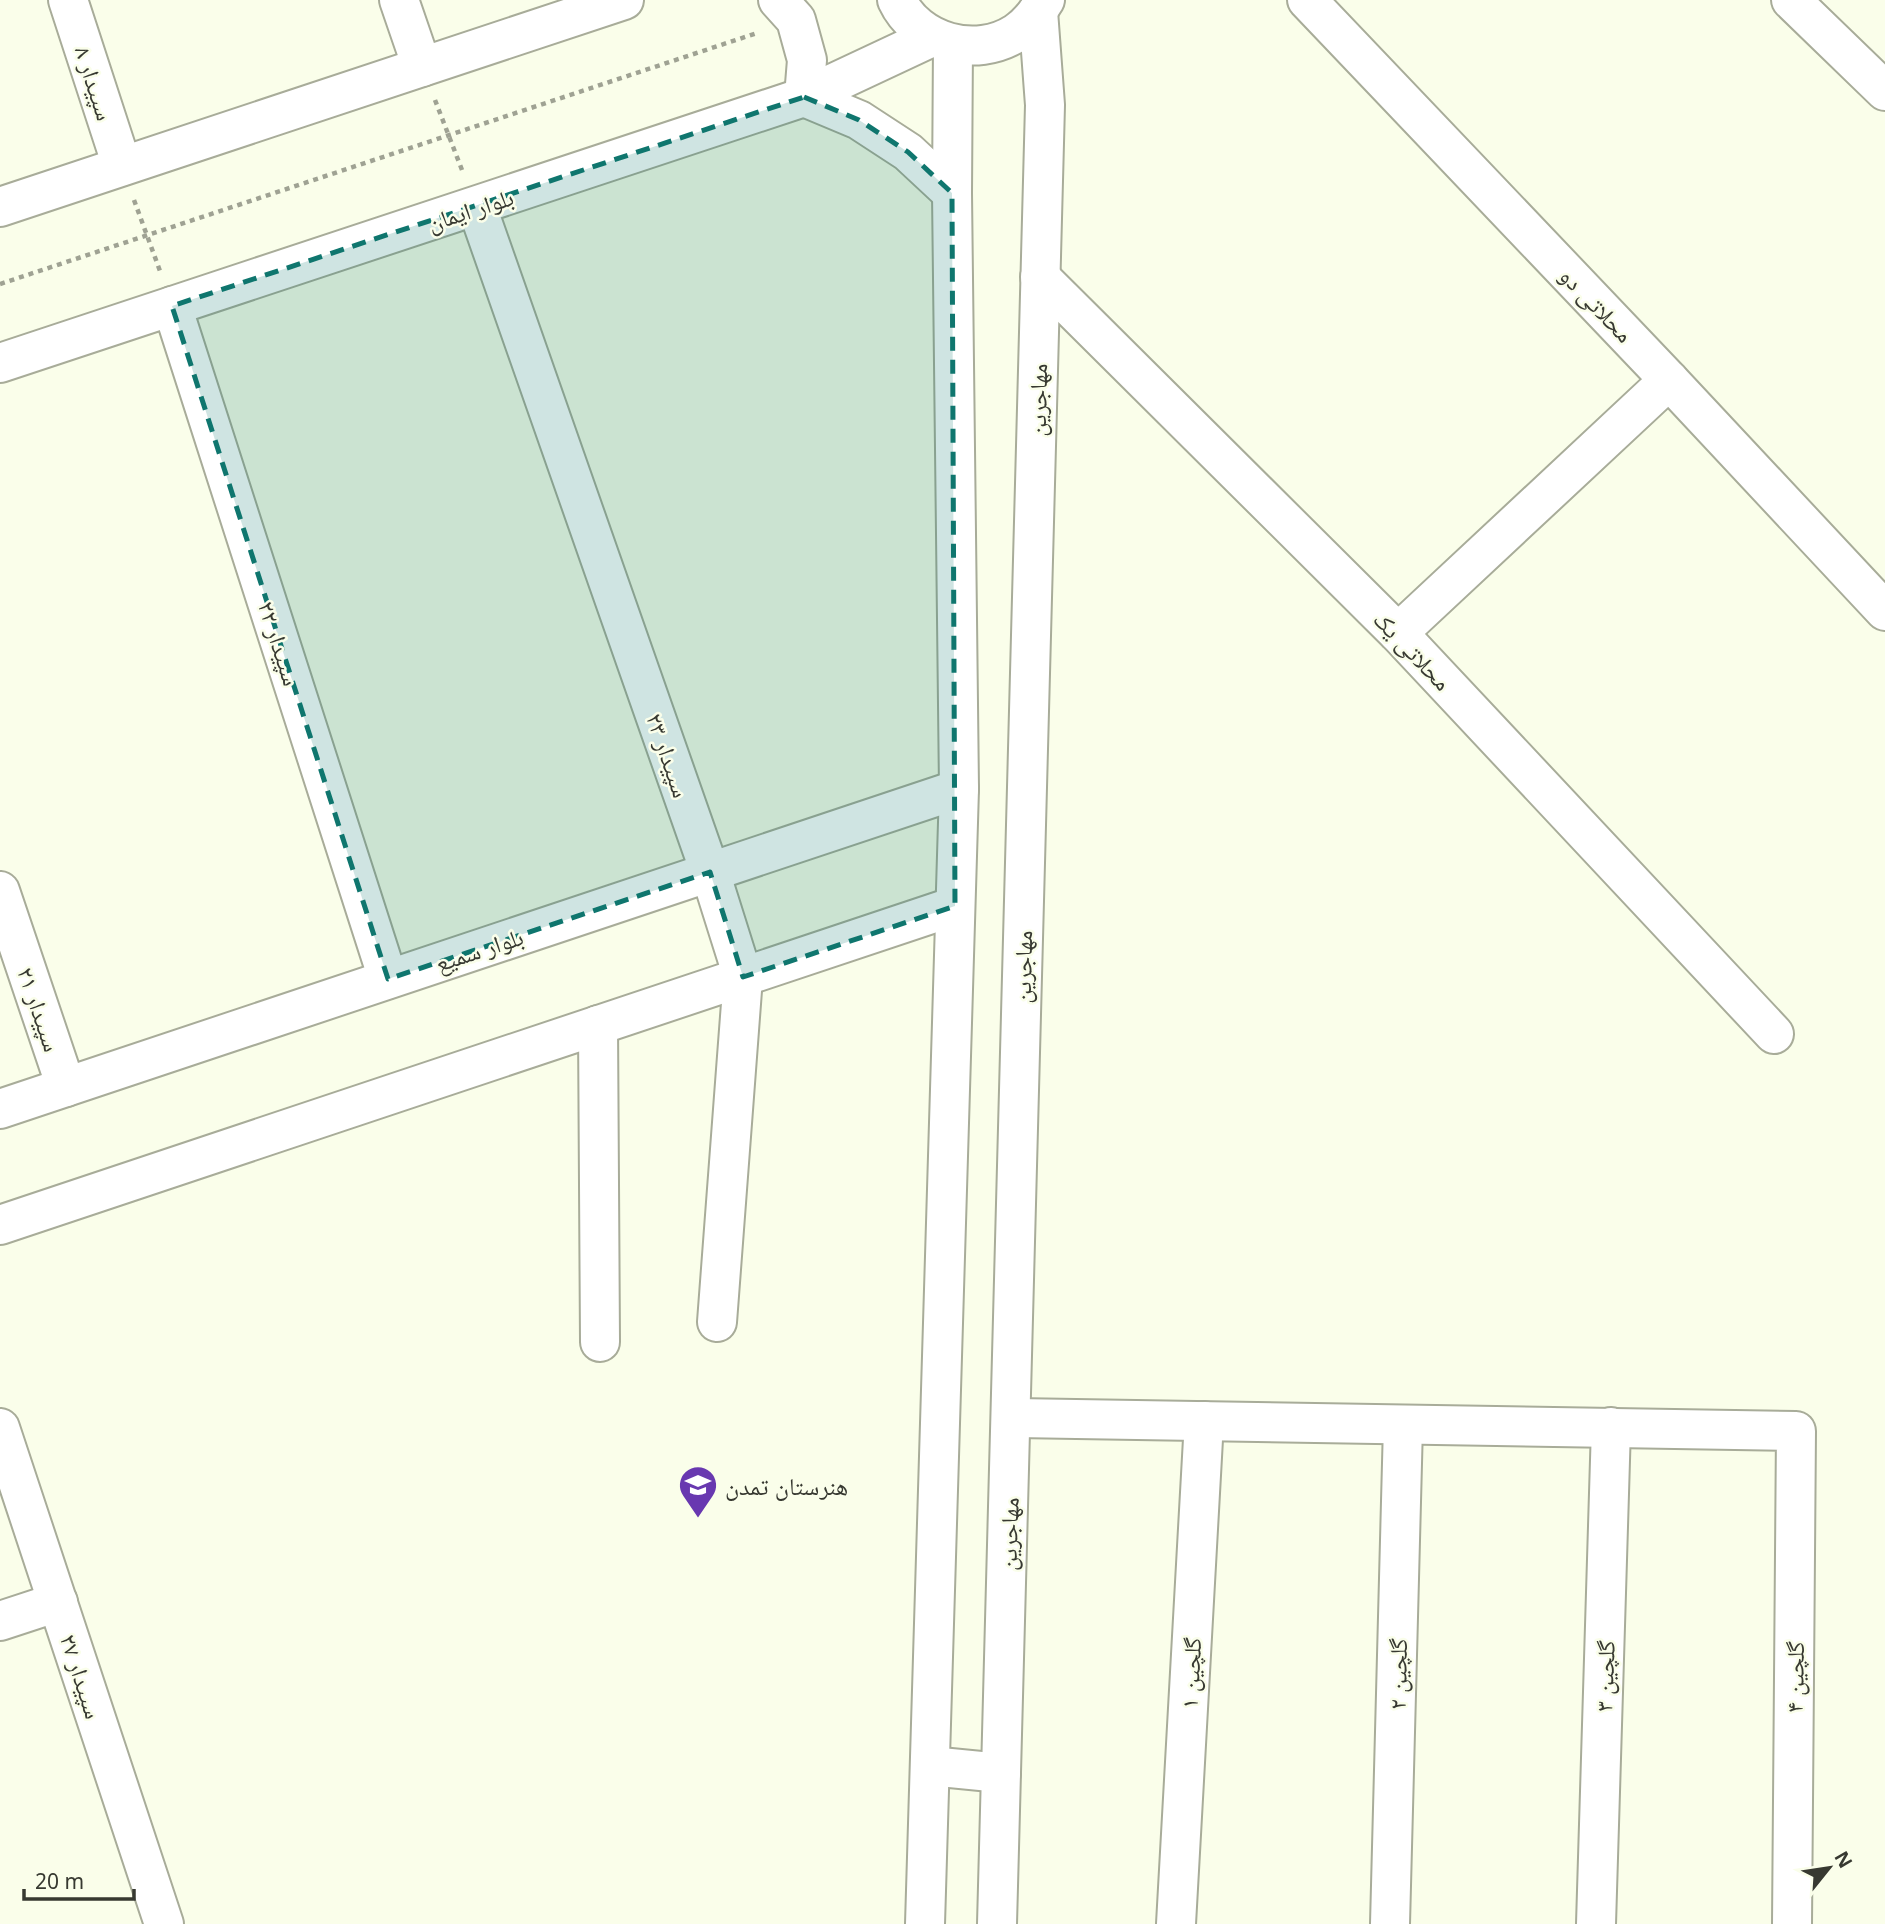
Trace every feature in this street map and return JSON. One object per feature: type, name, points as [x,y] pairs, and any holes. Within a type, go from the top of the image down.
[{"type":"street","name":"سپیدار ۸","points":[[68,0],[122,166]]},
{"type":"street","points":[[399,0],[422,67]]},
{"type":"street","points":[[0,207],[624,0]]},
{"type":"street","points":[[897,0],[915,24],[943,40],[974,46],[996,42],[1016,33],[1049,3]]},
{"type":"street","name":"محلاتی دو","points":[[1307,0],[1670,380],[1885,611]]},
{"type":"street","points":[[1791,0],[1885,91]]},
{"type":"street","name":"مهاجرین","points":[[996,1924],[1049,3]]},
{"type":"street","points":[[787,10],[807,60],[804,97],[859,120],[908,152],[951,193]]},
{"type":"street","points":[[925,1924],[958,789],[951,193],[943,40]]},
{"type":"street","name":"بلوار ایمان","points":[[0,363],[804,97],[943,40]]},
{"type":"street","name":"سپیدار ۲۳","points":[[477,207],[710,872],[743,977],[717,1322]]},
{"type":"street","name":"محلاتی یک","points":[[1040,277],[1398,633],[1774,1034]]},
{"type":"street","name":"سپیدار ۲۲","points":[[172,306],[388,979]]},
{"type":"street","points":[[1398,633],[1670,380]]},
{"type":"street","name":"بلوار سمیع","points":[[0,1109],[958,789]]},
{"type":"street","name":"سپیدار ۲۱","points":[[0,891],[66,1087]]},
{"type":"street","points":[[0,1225],[955,906]]},
{"type":"street","points":[[598,1025],[600,1342]]},
{"type":"street","points":[[1011,1418],[1611,1427]]},
{"type":"street","name":"گلچین ۱","points":[[1176,1924],[1204,1421]]},
{"type":"street","name":"گلچین ۲","points":[[1390,1924],[1403,1425]]},
{"type":"street","name":"گلچین ۴","points":[[1611,1427],[1796,1431],[1792,1924]]},
{"type":"street","name":"گلچین ۳","points":[[1596,1924],[1611,1427]]},
{"type":"street","name":"سپیدار ۲۷","points":[[0,1428],[164,1924]]},
{"type":"street","points":[[0,1621],[58,1602]]},
{"type":"street","points":[[930,1766],[1001,1773]]},
{"type":"path","points":[[0,284],[449,135],[787,10]]},
{"type":"path","points":[[422,67],[477,207]]},
{"type":"path","points":[[122,166],[172,306]]},
{"type":"highlighted area","points":[[804,97],[859,120],[908,152],[952,193],[955,906],[743,977],[710,872],[388,979],[172,306]]},
{"type":"place","name":"هنرستان تمدن","points":[[698,1519]]}]
